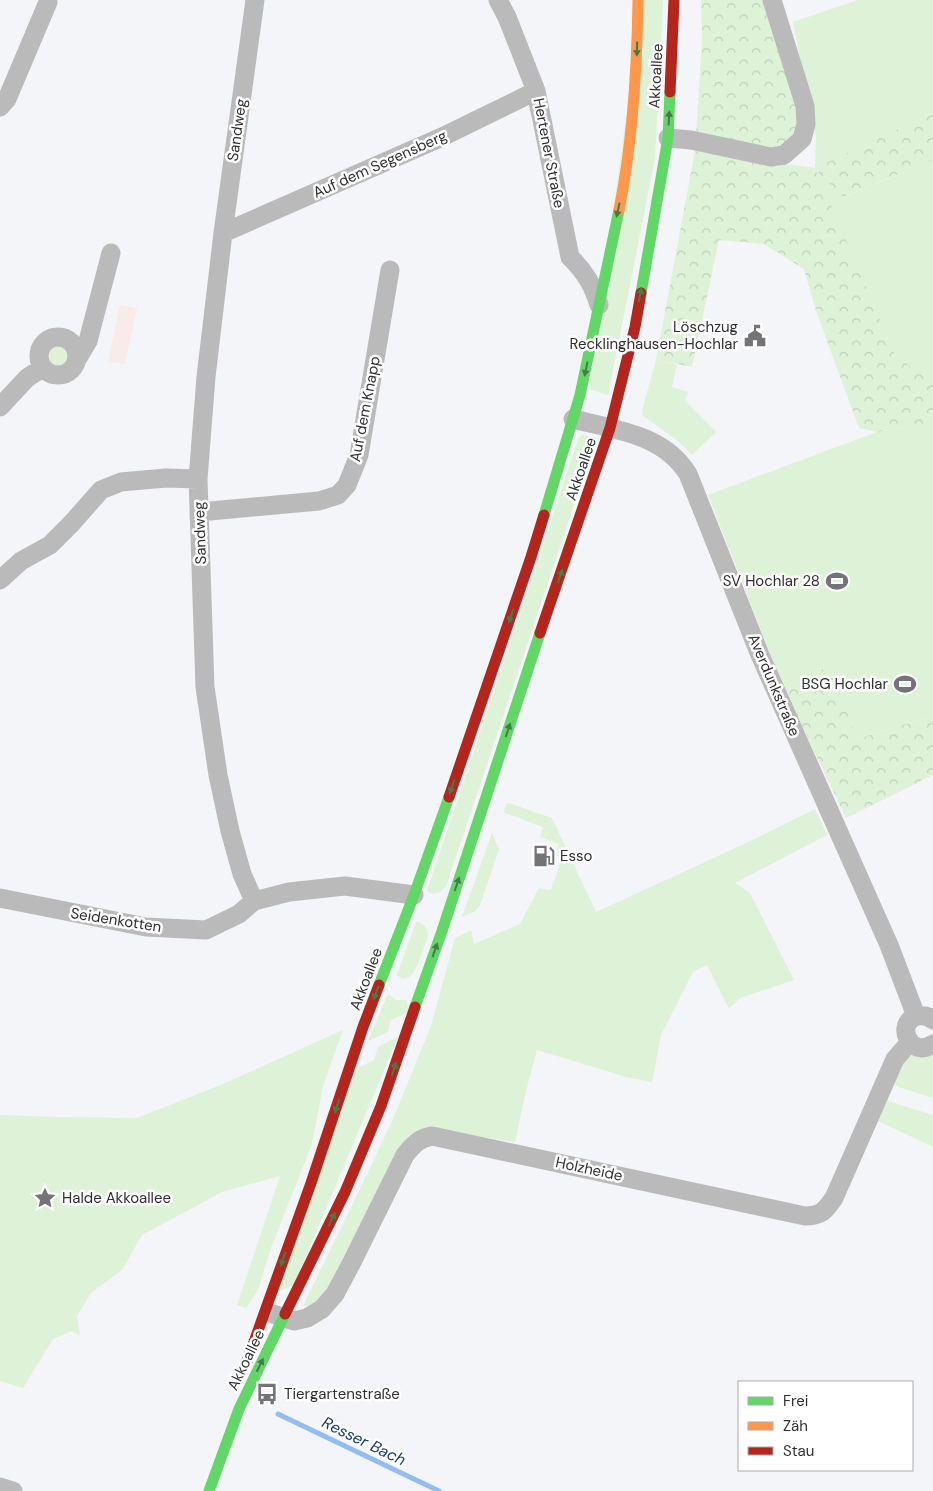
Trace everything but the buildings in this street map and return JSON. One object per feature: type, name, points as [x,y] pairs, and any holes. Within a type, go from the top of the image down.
[{"type":"main road","name":"Akkoallee","points":[[240,1409],[248,1356],[312,1183],[363,1026],[400,931],[420,899],[469,741],[525,575],[573,419],[580,394],[624,185],[637,65],[638,0]]},
{"type":"main road","name":"Akkoallee","points":[[240,1409],[345,1192],[381,1106],[610,428],[635,327],[668,138],[674,0]]},
{"type":"main road","points":[[436,914],[442,930]]},
{"type":"main road","name":"Akkoallee","points":[[392,987],[391,978],[400,931]]},
{"type":"main road","name":"Akkoallee","points":[[406,991],[428,969]]},
{"type":"main road","points":[[209,1491],[240,1409]]},
{"type":"street","name":"Sandweg","points":[[254,901],[242,874],[230,831],[218,775],[205,687],[198,478],[206,377],[223,233],[255,0]]},
{"type":"street","name":"Hertener Straße","points":[[498,0],[536,91],[570,257],[583,270],[594,290],[599,305]]},
{"type":"street","points":[[668,138],[691,140],[770,158],[784,155],[802,139],[806,124],[805,106],[772,0]]},
{"type":"street","points":[[0,108],[7,99],[46,1]]},
{"type":"street","name":"Auf dem Segensberg","points":[[223,233],[442,137],[536,91]]},
{"type":"street","points":[[78,358],[76,347],[68,339],[58,336],[47,339],[40,348],[38,358],[42,368],[50,374],[59,376],[68,373],[75,366],[88,340],[110,253]]},
{"type":"street","name":"Auf dem Knapp","points":[[199,512],[319,501],[338,495],[347,485],[360,454],[390,270]]},
{"type":"street","points":[[0,407],[27,378],[42,368]]},
{"type":"street","name":"Averdunkstraße","points":[[573,419],[646,438],[661,446],[682,464],[688,474],[760,655],[889,945],[928,1017]]},
{"type":"street","points":[[0,580],[22,561],[50,545],[101,490],[121,482],[166,478],[198,478]]},
{"type":"street","points":[[254,901],[289,892],[345,886],[420,899]]},
{"type":"street","name":"Seidenkotten","points":[[0,898],[146,928],[206,930],[238,914],[254,901]]},
{"type":"street","points":[[928,1017],[912,1019],[906,1028],[906,1033],[910,1042],[918,1048],[928,1047],[933,1044]]},
{"type":"street","name":"Holzheide","points":[[264,1310],[294,1321],[307,1318],[322,1309],[334,1294],[352,1262],[405,1155],[415,1143],[432,1136],[798,1214],[818,1215],[824,1212],[834,1198],[895,1059],[910,1042]]},
{"type":"street","points":[[0,1486],[13,1491]]},
{"type":"shaded area","points":[[120,305],[137,308],[125,364],[108,362]]},
{"type":"green space","points":[[642,0],[663,0],[655,159],[608,395],[589,389]]},
{"type":"green space","points":[[701,0],[763,0],[799,118],[794,137],[784,145],[772,149],[696,135],[702,40]]},
{"type":"green space","points":[[858,0],[933,0],[933,113],[816,169],[844,197],[933,160],[933,383],[895,355],[815,169],[816,137],[793,22]]},
{"type":"green space","points":[[933,113],[933,160],[843,197],[816,170],[895,355],[933,383],[933,423],[877,432],[859,428],[816,311],[804,269],[764,244],[719,240],[692,367],[656,360],[695,151],[815,168]]},
{"type":"green space","points":[[54,345],[64,345],[71,352],[71,362],[64,369],[54,369],[47,362],[47,352]]},
{"type":"green space","points":[[656,360],[677,365],[672,387],[688,392],[685,401],[716,432],[692,455],[678,441],[642,415]]},
{"type":"green space","name":"SV Hochlar 28","points":[[933,423],[933,716],[856,739],[830,668],[782,684],[708,495],[877,432]]},
{"type":"green space","points":[[582,435],[589,436],[595,443],[446,886],[440,892],[433,894],[427,891],[579,437]]},
{"type":"green space","points":[[830,667],[857,739],[933,716],[933,775],[846,818],[782,684]]},
{"type":"green space","points":[[507,803],[552,818],[596,912],[742,845],[815,809],[827,835],[735,883],[750,893],[794,980],[740,998],[729,1009],[707,965],[693,972],[661,1035],[652,1082],[630,1078],[537,1050],[515,1142],[423,1128],[409,1135],[398,1150],[332,1285],[312,1306],[303,1306],[393,1119],[431,1026],[455,938],[471,930],[474,944],[520,924],[539,888],[551,890],[562,858],[555,855],[559,844],[540,837],[543,827],[505,813],[504,810]]},
{"type":"green space","points":[[492,833],[499,849],[480,905],[475,911],[462,917]]},
{"type":"green space","points":[[416,922],[425,926],[428,936],[414,971],[407,978],[402,979],[397,975]]},
{"type":"green space","points":[[388,994],[396,1000],[406,1000],[409,1012],[391,1020],[388,1032],[368,1041]]},
{"type":"green space","points":[[343,1030],[323,1086],[312,1144],[271,1248],[258,1290],[246,1308],[237,1305],[280,1176],[222,1192],[142,1235],[122,1270],[91,1293],[77,1316],[80,1335],[72,1331],[53,1339],[23,1388],[0,1381],[0,1115],[137,1118],[223,1084]]},
{"type":"green space","points":[[398,1037],[294,1285],[277,1292],[356,1069],[374,1060],[378,1047]]},
{"type":"green space","points":[[927,1051],[933,1053],[933,1098],[899,1087],[895,1084],[894,1077],[907,1057]]},
{"type":"green space","points":[[888,1101],[933,1115],[933,1147],[874,1119],[881,1106]]},
{"type":"waterway","name":"Resser Bach","points":[[278,1414],[439,1491]]},
{"type":"traffic: fast","points":[[641,293],[668,138],[670,92]]},
{"type":"traffic: fast","points":[[544,515],[580,395],[619,210]]},
{"type":"traffic: fast","points":[[415,1007],[442,931],[540,633]]},
{"type":"traffic: fast","points":[[379,985],[449,797]]},
{"type":"traffic: fast","points":[[209,1491],[239,1409],[285,1314]]},
{"type":"traffic: slow","points":[[619,210],[628,158],[633,105],[637,53],[638,0]]},
{"type":"traffic: jam","points":[[670,92],[674,0]]},
{"type":"traffic: jam","points":[[540,633],[610,428],[635,327],[641,293]]},
{"type":"traffic: jam","points":[[449,797],[544,515]]},
{"type":"traffic: jam","points":[[246,1364],[379,985]]},
{"type":"traffic: jam","points":[[285,1314],[345,1192],[381,1106],[415,1007]]},
{"type":"place","name":"Löschzug Recklinghausen-Hochlar","points":[[755,336]]},
{"type":"place","name":"SV Hochlar 28","points":[[837,581]]},
{"type":"place","name":"BSG Hochlar","points":[[905,684]]},
{"type":"place","name":"Esso","points":[[544,856]]},
{"type":"place","name":"Halde Akkoallee","points":[[45,1198]]},
{"type":"place","name":"Tiergartenstraße","points":[[267,1394]]}]
